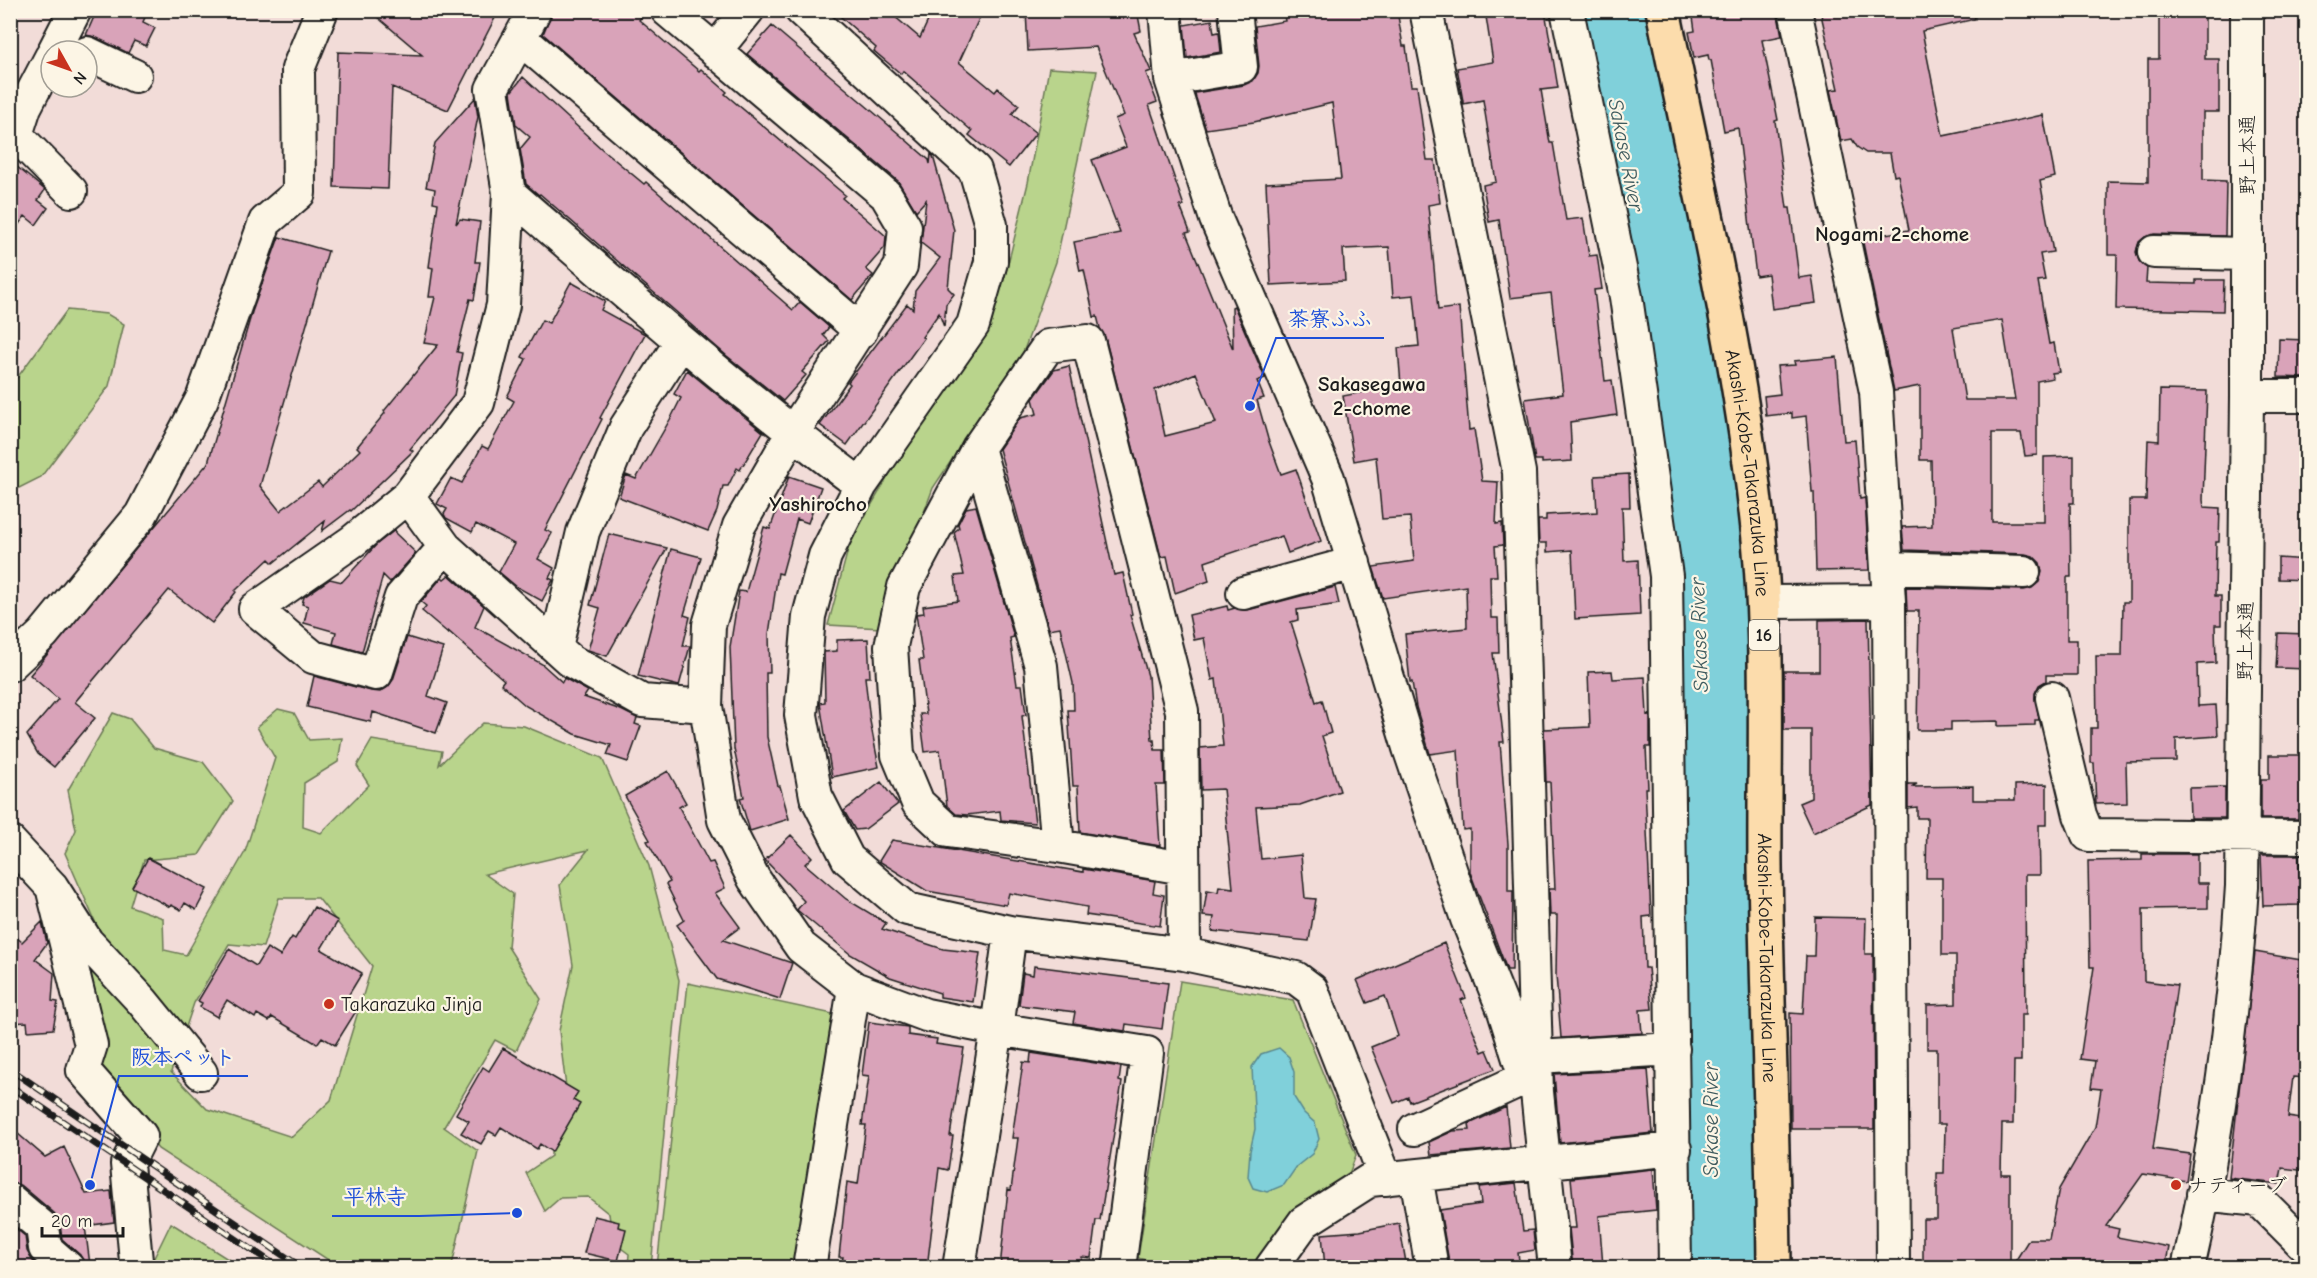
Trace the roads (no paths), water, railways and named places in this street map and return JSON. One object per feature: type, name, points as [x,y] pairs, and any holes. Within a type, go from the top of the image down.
[{"type":"main road","name":"Akashi-Kobe-Takarazuka Line","points":[[1663,10],[1733,356],[1756,512],[1764,602],[1765,868],[1774,1268]]},
{"type":"street","points":[[69,39],[75,10]]},
{"type":"street","points":[[10,665],[44,634],[141,515],[202,399],[265,222],[299,193],[298,69],[322,10]]},
{"type":"street","points":[[445,547],[400,597],[376,674],[313,657],[255,609],[353,541],[408,496],[478,403],[504,305],[509,193],[492,89],[535,10]]},
{"type":"street","points":[[668,10],[886,195],[905,227],[901,266],[861,331],[792,434],[739,526],[709,625],[706,706],[724,820],[754,879],[801,946],[854,988],[926,1015],[1147,1053],[1119,1268]]},
{"type":"street","points":[[715,51],[748,10]]},
{"type":"street","points":[[801,10],[975,170],[991,225],[991,262],[973,325],[861,485],[825,556],[808,616],[801,715],[816,796],[848,859],[907,909],[1010,932],[1184,954],[1296,978],[1312,990],[1401,1177],[1432,1268]]},
{"type":"street","points":[[1165,10],[1171,79],[1216,219],[1328,478],[1416,770],[1467,919],[1533,1076]]},
{"type":"street","points":[[1171,79],[1241,67],[1235,10]]},
{"type":"street","points":[[1426,10],[1519,472],[1533,1076],[1555,1268]]},
{"type":"street","points":[[1567,10],[1626,297],[1666,576],[1675,1268]]},
{"type":"street","points":[[1795,10],[1876,392],[1889,601],[1893,1268]]},
{"type":"street","name":"野上本通","points":[[2188,1268],[2226,1059],[2242,886],[2247,396],[2247,10]]},
{"type":"street","points":[[520,38],[861,331]]},
{"type":"street","points":[[99,62],[135,76]]},
{"type":"street","points":[[39,88],[15,121],[71,191]]},
{"type":"street","points":[[509,193],[681,342],[792,434],[861,485]]},
{"type":"street","points":[[2154,252],[2247,254]]},
{"type":"street","points":[[1183,868],[1058,846],[948,831],[918,803],[898,755],[891,646],[904,587],[978,448],[1048,346],[1088,341],[1182,711],[1184,954]]},
{"type":"street","points":[[556,647],[583,532],[626,428],[681,342]]},
{"type":"street","points":[[2247,396],[2307,396]]},
{"type":"street","points":[[978,448],[1041,666],[1058,846]]},
{"type":"street","points":[[408,496],[445,547],[571,661],[642,701],[706,706]]},
{"type":"street","points":[[1243,592],[1354,563]]},
{"type":"street","points":[[1887,568],[2024,572]]},
{"type":"street","points":[[1764,602],[1889,601]]},
{"type":"street","points":[[2052,698],[2080,815],[2088,835],[2307,837]]},
{"type":"street","points":[[10,842],[52,887],[87,942],[142,1001],[201,1073]]},
{"type":"street","points":[[52,887],[91,1045],[83,1070],[141,1136],[127,1164],[136,1261],[133,1268]]},
{"type":"street","points":[[959,1268],[1010,932]]},
{"type":"street","points":[[809,1268],[854,988]]},
{"type":"street","points":[[1415,1129],[1533,1076],[1673,1049]]},
{"type":"street","points":[[1271,1268],[1304,1222],[1370,1180],[1675,1149]]},
{"type":"street","points":[[2203,1194],[2259,1200],[2302,1243],[2307,1239]]},
{"type":"street","points":[[10,1200],[42,1227],[45,1248],[68,1268]]},
{"type":"water","name":"Sakase River","points":[[1578,11],[1651,11],[1739,474],[1747,608],[1759,1267],[1685,1267],[1675,628]]},
{"type":"water","points":[[1279,1048],[1289,1057],[1294,1072],[1294,1097],[1304,1113],[1315,1123],[1319,1139],[1312,1154],[1297,1166],[1284,1185],[1267,1192],[1253,1188],[1248,1177],[1255,1129],[1252,1067],[1261,1054]]},
{"type":"railway","points":[[10,1069],[302,1268]]},
{"type":"railway","points":[[10,1086],[279,1268]]},
{"type":"place","name":"茶寮ふふ","points":[[1250,406]]},
{"type":"place","name":"Takarazuka Jinja","points":[[329,1004]]},
{"type":"place","name":"阪本ペット","points":[[90,1185]]},
{"type":"place","name":"ナティーブ","points":[[2176,1185]]},
{"type":"place","name":"平林寺","points":[[517,1213]]},
{"type":"district","name":"Nogami 2-chome","points":[[1892,234]]},
{"type":"district","name":"Sakasegawa 2-chome","points":[[1372,396]]},
{"type":"district","name":"Yashirocho","points":[[818,504]]}]
